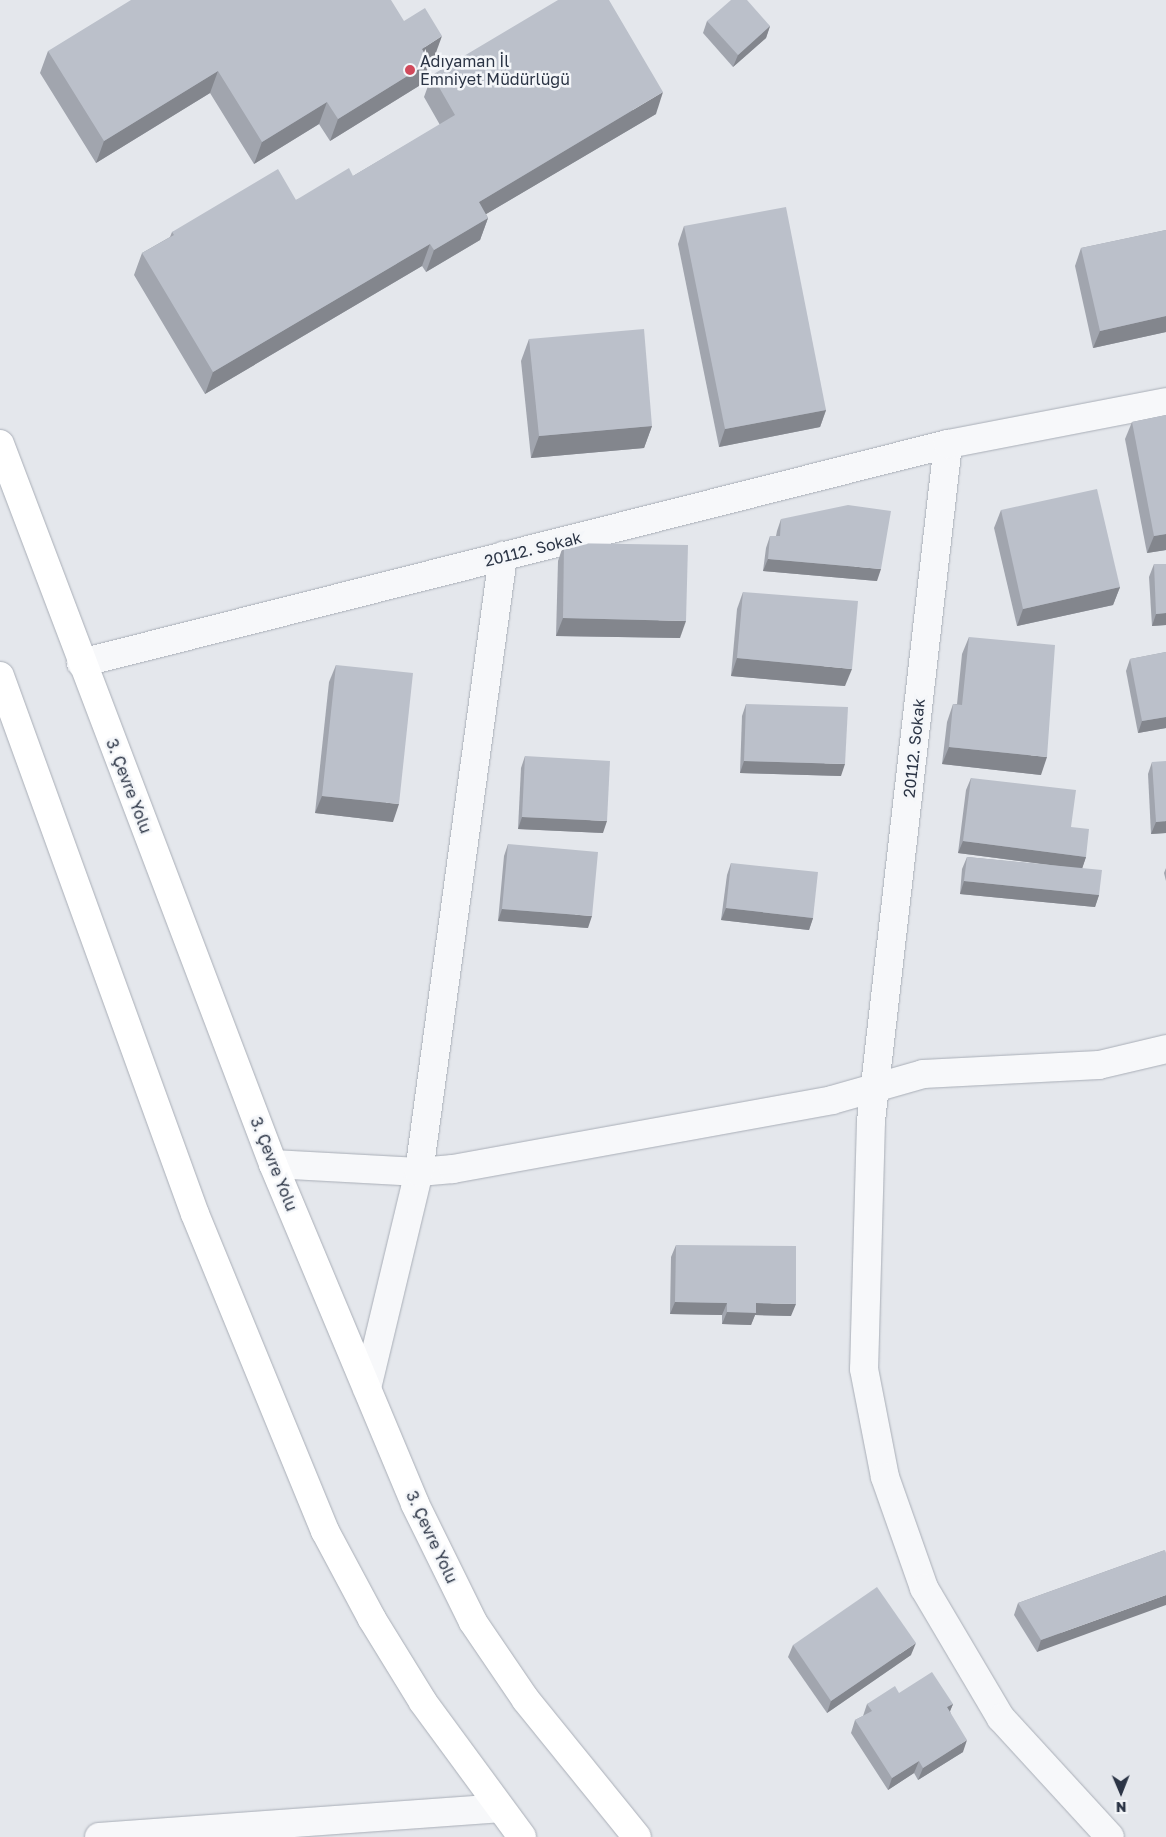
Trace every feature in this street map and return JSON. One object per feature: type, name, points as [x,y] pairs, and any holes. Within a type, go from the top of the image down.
[{"type":"main road","name":"3. Çevre Yolu","points":[[0,444],[81,662],[274,1164],[415,1504],[473,1622],[526,1700],[637,1837]]},
{"type":"main road","points":[[0,676],[195,1214],[325,1531],[406,1675],[499,1808],[522,1837]]},
{"type":"street","name":"20112. Sokak","points":[[81,662],[948,444],[1166,402]]},
{"type":"street","name":"20112. Sokak","points":[[948,444],[875,1086],[865,1257],[864,1369],[885,1477],[924,1588],[1001,1718],[1110,1837]]},
{"type":"street","points":[[367,1388],[419,1172],[503,556]]},
{"type":"street","points":[[274,1164],[419,1172],[453,1169],[832,1100],[875,1086],[923,1074],[1099,1065],[1166,1049]]},
{"type":"street","points":[[99,1837],[499,1808]]},
{"type":"building","points":[[131,0],[391,0],[404,21],[425,8],[442,36],[422,49],[430,62],[338,119],[327,102],[262,142],[218,71],[104,141],[48,51]]},
{"type":"building","points":[[558,0],[609,0],[663,92],[479,202],[488,218],[434,250],[430,244],[213,372],[142,253],[174,235],[172,232],[278,169],[296,200],[349,168],[353,176],[455,115],[432,75]]},
{"type":"building","points":[[731,0],[747,0],[770,26],[738,55],[707,21]]},
{"type":"building","points":[[786,207],[826,410],[725,429],[684,226]]},
{"type":"building","points":[[1166,230],[1166,316],[1100,331],[1081,248]]},
{"type":"building","points":[[644,329],[652,426],[539,436],[529,339]]},
{"type":"building","points":[[1166,415],[1166,534],[1154,536],[1132,422]]},
{"type":"building","points":[[1097,489],[1120,587],[1023,609],[1001,510]]},
{"type":"building","points":[[848,505],[891,511],[881,569],[768,559],[770,536],[780,536],[781,519]]},
{"type":"building","points":[[564,543],[688,545],[686,621],[563,618]]},
{"type":"building","points":[[1154,564],[1166,564],[1166,613],[1156,614]]},
{"type":"building","points":[[743,592],[858,601],[852,669],[737,658]]},
{"type":"building","points":[[969,637],[1055,645],[1047,757],[949,747],[953,704],[962,705]]},
{"type":"building","points":[[1166,652],[1166,717],[1142,721],[1130,659]]},
{"type":"building","points":[[336,665],[413,673],[399,804],[322,796]]},
{"type":"building","points":[[746,704],[848,707],[845,764],[744,761]]},
{"type":"building","points":[[525,756],[610,761],[607,821],[522,817]]},
{"type":"building","points":[[1166,761],[1166,821],[1156,822],[1152,762]]},
{"type":"building","points":[[971,778],[1076,790],[1071,827],[1089,829],[1086,857],[963,841]]},
{"type":"building","points":[[508,844],[598,852],[592,916],[502,909]]},
{"type":"building","points":[[967,857],[1102,870],[1099,895],[964,881]]},
{"type":"building","points":[[731,863],[818,872],[813,918],[726,908]]},
{"type":"building","points":[[676,1245],[796,1246],[796,1304],[756,1303],[756,1313],[727,1312],[727,1303],[675,1302]]},
{"type":"building","points":[[1165,1550],[1166,1595],[1041,1640],[1018,1603]]},
{"type":"building","points":[[877,1587],[916,1643],[831,1701],[793,1645]]},
{"type":"building","points":[[932,1672],[953,1704],[947,1707],[967,1740],[923,1768],[919,1761],[892,1778],[855,1720],[872,1711],[867,1704],[895,1686],[899,1693]]},
{"type":"place","name":"Adıyaman İl Emniyet Müdürlüğü","points":[[410,70]]}]
